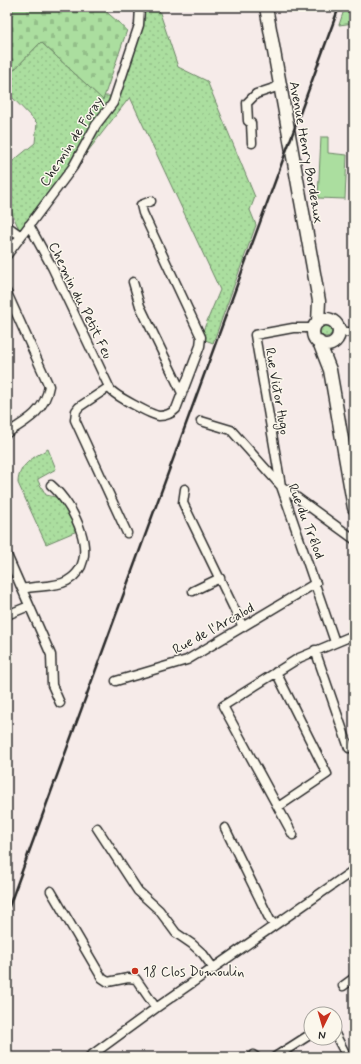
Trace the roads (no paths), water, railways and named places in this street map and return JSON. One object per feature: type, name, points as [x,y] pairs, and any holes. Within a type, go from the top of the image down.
[{"type":"main road","name":"Avenue Henry Bordeaux","points":[[266,7],[319,301],[320,323]]},
{"type":"main road","points":[[319,342],[323,344],[332,343],[338,338],[339,331],[335,322],[320,323],[314,335],[319,342],[330,370],[354,508]]},
{"type":"main road","points":[[330,370],[332,343]]},
{"type":"street","name":"Chemin de Foray","points":[[7,255],[73,167],[96,125],[113,103],[139,25],[140,7]]},
{"type":"street","points":[[252,143],[251,123],[248,121],[247,103],[256,94],[280,86]]},
{"type":"street","name":"Chemin du Petit Feu","points":[[29,225],[52,267],[114,394],[159,416],[169,414],[176,409],[200,346],[201,337],[143,213],[141,205],[151,201]]},
{"type":"street","points":[[7,226],[21,236]]},
{"type":"street","points":[[133,282],[140,306],[182,393]]},
{"type":"street","points":[[7,293],[49,386],[46,400],[37,413],[7,432]]},
{"type":"street","name":"Rue Victor Hugo","points":[[281,486],[255,335],[320,323]]},
{"type":"street","points":[[339,331],[354,334]]},
{"type":"street","points":[[109,386],[79,407],[76,411],[75,420],[127,533]]},
{"type":"street","name":"Rue du Trélod","points":[[201,421],[231,430],[281,486],[316,583],[335,642]]},
{"type":"street","points":[[22,589],[34,586],[54,586],[69,580],[79,568],[84,555],[83,536],[77,522],[61,494],[51,485]]},
{"type":"street","points":[[281,486],[354,539]]},
{"type":"street","points":[[185,489],[183,503],[243,627]]},
{"type":"street","points":[[7,555],[51,655],[52,684],[60,703]]},
{"type":"street","points":[[193,591],[220,578]]},
{"type":"street","name":"Rue de l'Arcalod","points":[[116,681],[187,660],[316,583]]},
{"type":"street","points":[[7,615],[29,606]]},
{"type":"street","points":[[293,835],[223,706],[276,672],[315,650],[354,635]]},
{"type":"street","points":[[315,650],[349,748]]},
{"type":"street","points":[[276,672],[327,774],[278,807]]},
{"type":"street","points":[[97,828],[138,891],[159,910],[176,932],[202,954],[214,969]]},
{"type":"street","points":[[225,828],[270,920],[275,925]]},
{"type":"street","points":[[89,1057],[156,1008],[354,870]]},
{"type":"street","points":[[51,891],[102,978],[108,982],[128,978],[136,979],[156,1008]]},
{"type":"street","points":[[342,986],[354,978]]},
{"type":"street","points":[[275,1057],[303,1039]]},
{"type":"street","points":[[342,1046],[345,1057]]},
{"type":"railway","points":[[7,912],[339,7]]},
{"type":"place","name":"18 Clos Dumoulin","points":[[135,971]]}]
